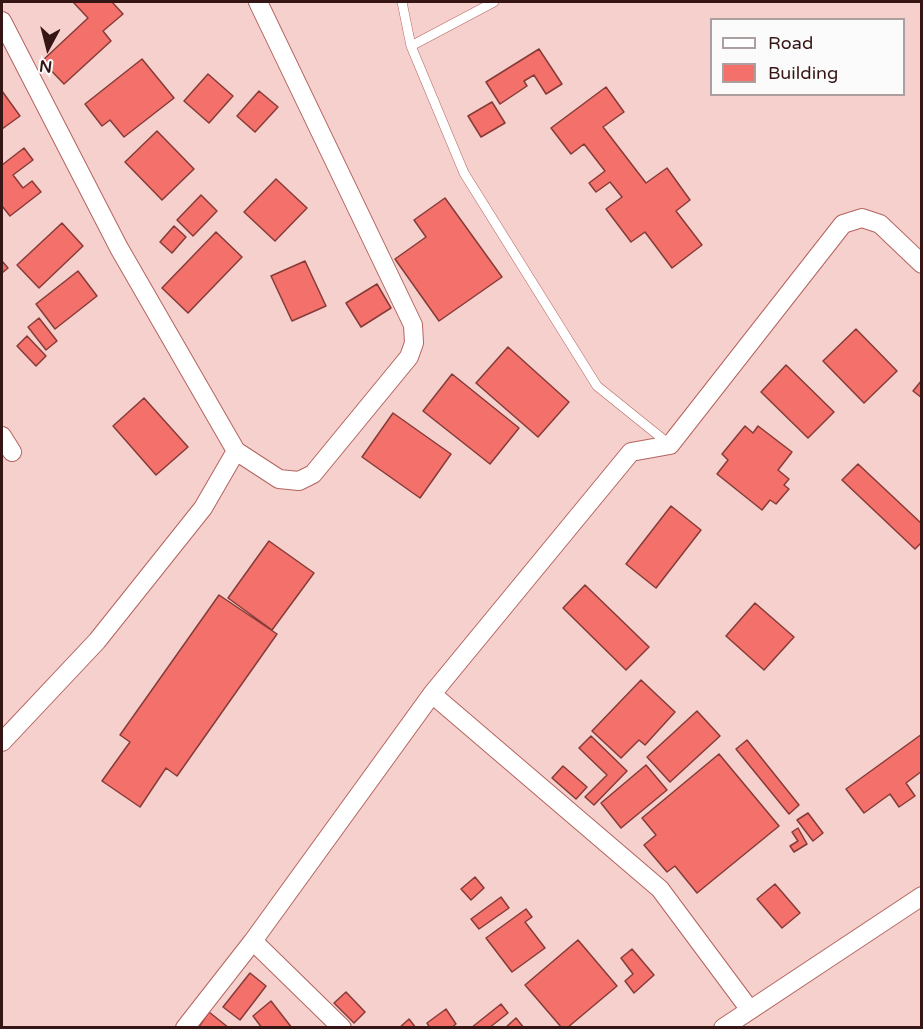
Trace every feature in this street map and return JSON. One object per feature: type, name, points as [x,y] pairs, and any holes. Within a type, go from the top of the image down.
[{"type":"street","points":[[2,21],[119,248],[236,451],[279,479],[299,481],[313,474],[409,357],[414,343],[413,326],[258,2]]},
{"type":"street","points":[[185,1028],[254,941],[432,694],[631,452],[670,445],[843,224],[862,218],[880,224],[921,264]]},
{"type":"street","points":[[2,436],[12,452]]},
{"type":"street","points":[[2,742],[97,641],[203,508],[236,451]]},
{"type":"street","points":[[432,694],[660,889],[750,1010]]},
{"type":"street","points":[[723,1028],[921,896]]},
{"type":"street","points":[[254,941],[342,1028]]},
{"type":"lane","points":[[402,2],[411,46],[464,173],[597,386],[670,445]]},
{"type":"lane","points":[[411,46],[494,2]]},
{"type":"building","points":[[73,2],[112,2],[123,14],[103,31],[111,41],[64,84],[42,61],[88,18]]},
{"type":"building","points":[[539,49],[562,84],[546,94],[534,75],[524,81],[527,86],[500,104],[486,82]]},
{"type":"building","points":[[142,59],[174,98],[124,137],[110,120],[102,126],[85,104]]},
{"type":"building","points":[[208,74],[233,96],[209,123],[184,101]]},
{"type":"building","points":[[606,87],[624,112],[603,127],[646,183],[667,168],[690,200],[676,211],[702,245],[672,268],[645,232],[631,242],[606,209],[622,197],[610,182],[596,192],[589,183],[605,171],[584,144],[571,154],[551,128]]},
{"type":"building","points":[[2,91],[20,116],[2,129]]},
{"type":"building","points":[[259,91],[278,107],[255,132],[237,116]]},
{"type":"building","points":[[492,102],[505,123],[481,137],[468,116]]},
{"type":"building","points":[[157,131],[194,169],[162,200],[125,162]]},
{"type":"building","points":[[24,148],[33,160],[13,175],[23,188],[32,181],[41,192],[10,216],[2,206],[2,165]]},
{"type":"building","points":[[276,179],[307,208],[275,241],[244,212]]},
{"type":"building","points":[[201,195],[217,211],[193,236],[177,220]]},
{"type":"building","points":[[445,198],[502,277],[439,321],[395,259],[426,237],[414,220]]},
{"type":"building","points":[[62,223],[83,246],[39,288],[17,265]]},
{"type":"building","points":[[174,226],[186,237],[172,253],[160,242]]},
{"type":"building","points":[[216,232],[242,257],[188,313],[162,288]]},
{"type":"building","points":[[2,261],[8,268],[2,273]]},
{"type":"building","points":[[305,261],[326,306],[292,321],[271,276]]},
{"type":"building","points":[[78,271],[97,296],[55,329],[36,304]]},
{"type":"building","points":[[377,284],[391,308],[361,327],[346,303]]},
{"type":"building","points":[[39,318],[57,341],[46,350],[28,327]]},
{"type":"building","points":[[856,329],[897,371],[864,403],[823,361]]},
{"type":"building","points":[[27,336],[46,356],[36,366],[17,346]]},
{"type":"building","points":[[508,347],[569,402],[538,437],[476,383]]},
{"type":"building","points":[[786,365],[834,412],[808,438],[761,392]]},
{"type":"building","points":[[452,374],[519,428],[490,464],[423,411]]},
{"type":"building","points":[[922,380],[922,398],[913,391]]},
{"type":"building","points":[[144,398],[188,447],[156,475],[113,426]]},
{"type":"building","points":[[393,413],[451,454],[420,498],[362,457]]},
{"type":"building","points":[[745,426],[753,433],[758,426],[792,452],[778,470],[789,479],[784,485],[789,489],[776,504],[770,500],[762,510],[717,474],[728,460],[722,454]]},
{"type":"building","points":[[858,464],[922,524],[922,542],[915,549],[842,480]]},
{"type":"building","points":[[671,506],[701,530],[656,588],[626,564]]},
{"type":"building","points":[[269,541],[314,573],[272,630],[228,598]]},
{"type":"building","points":[[585,585],[649,647],[626,670],[563,608]]},
{"type":"building","points":[[219,595],[277,634],[177,776],[166,768],[140,807],[102,781],[130,742],[120,735]]},
{"type":"building","points":[[755,603],[794,637],[764,670],[726,636]]},
{"type":"building","points":[[641,680],[675,712],[645,745],[639,740],[621,758],[592,731]]},
{"type":"building","points":[[697,711],[720,736],[670,782],[647,757]]},
{"type":"building","points":[[922,734],[922,771],[906,783],[915,796],[899,807],[890,794],[864,813],[846,789]]},
{"type":"building","points":[[591,736],[627,771],[594,805],[585,797],[607,775],[579,748]]},
{"type":"building","points":[[747,740],[799,805],[789,814],[736,749]]},
{"type":"building","points":[[719,754],[779,826],[697,893],[675,866],[667,872],[644,845],[656,835],[642,818]]},
{"type":"building","points":[[646,765],[667,790],[621,828],[601,803]]},
{"type":"building","points":[[563,766],[587,787],[576,799],[552,778]]},
{"type":"building","points":[[808,813],[823,833],[813,841],[797,820]]},
{"type":"building","points":[[798,828],[807,844],[794,852],[790,846],[798,841],[792,832]]},
{"type":"building","points":[[475,877],[484,888],[471,900],[461,889]]},
{"type":"building","points":[[775,884],[800,913],[782,928],[757,899]]},
{"type":"building","points":[[501,897],[509,908],[479,929],[471,919]]},
{"type":"building","points":[[526,909],[532,917],[525,922],[545,948],[512,972],[486,938]]},
{"type":"building","points":[[578,940],[617,986],[567,1028],[562,1028],[525,985]]},
{"type":"building","points":[[632,949],[654,975],[634,993],[625,981],[633,974],[621,958]]},
{"type":"building","points":[[250,973],[266,986],[240,1020],[223,1007]]},
{"type":"building","points":[[346,992],[365,1012],[354,1023],[334,1003]]},
{"type":"building","points":[[271,1001],[292,1028],[262,1028],[253,1016]]},
{"type":"building","points":[[501,1004],[508,1013],[489,1028],[471,1028]]},
{"type":"building","points":[[446,1009],[456,1024],[451,1028],[430,1028],[427,1023]]},
{"type":"building","points":[[209,1012],[229,1028],[198,1028]]},
{"type":"building","points":[[516,1018],[524,1028],[505,1028]]},
{"type":"building","points":[[409,1019],[416,1028],[399,1028]]}]
